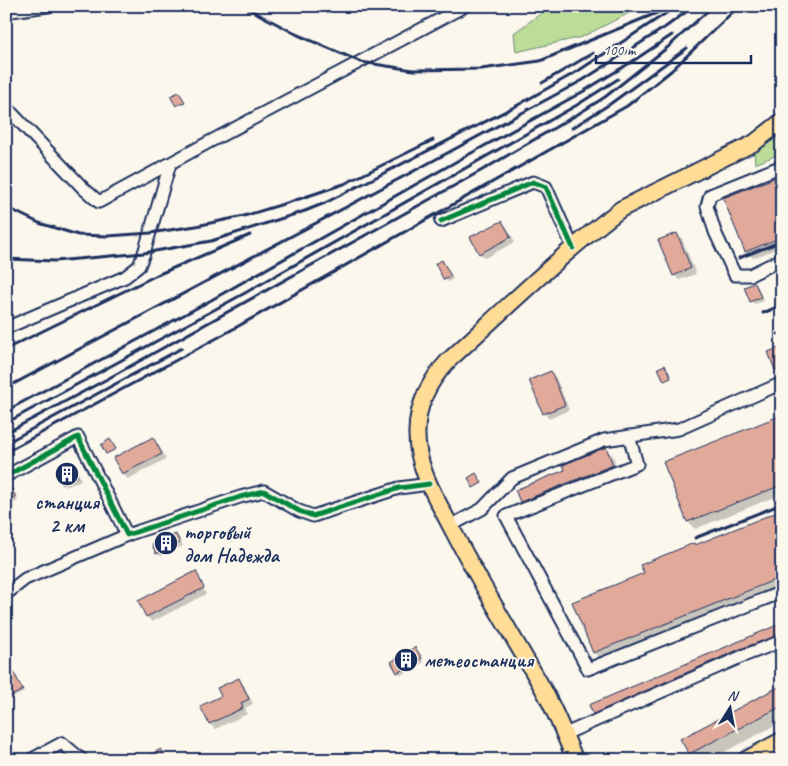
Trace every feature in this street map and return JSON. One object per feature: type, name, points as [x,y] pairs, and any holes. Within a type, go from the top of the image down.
[{"type":"main road","points":[[575,760],[565,734],[543,689],[469,562],[429,484],[420,459],[417,433],[423,401],[439,371],[448,361],[573,248],[621,209],[754,143],[782,121]]},
{"type":"main road","points":[[745,760],[776,743]]},
{"type":"street","points":[[6,15],[11,11],[48,6]]},
{"type":"street","points":[[6,107],[98,202],[465,6]]},
{"type":"street","points":[[6,328],[125,277],[138,266],[153,226],[170,164]]},
{"type":"street","points":[[782,166],[710,195],[707,206],[715,232],[735,275],[750,275],[782,259]]},
{"type":"street","points":[[442,221],[533,182],[546,187],[573,248]]},
{"type":"street","points":[[450,526],[482,509],[512,478],[604,440],[679,429],[782,383]]},
{"type":"street","points":[[628,436],[637,464],[506,516],[588,669],[782,592]]},
{"type":"street","points":[[6,476],[78,437],[127,535]]},
{"type":"street","points":[[6,594],[25,579],[127,535],[240,497],[264,491],[299,511],[313,516],[399,488],[429,484]]},
{"type":"street","points":[[565,734],[743,656],[782,641]]},
{"type":"street","points":[[30,760],[62,743],[82,760]]},
{"type":"street","points":[[776,743],[778,760]]},
{"type":"green space","points":[[551,6],[643,6],[582,37],[516,52],[514,33]]},
{"type":"green space","points":[[782,135],[782,153],[755,164],[754,152]]},
{"type":"building","points":[[179,92],[185,102],[176,106],[170,96]]},
{"type":"building","points":[[782,175],[782,237],[745,252],[723,198]]},
{"type":"building","points":[[502,221],[511,237],[479,254],[470,237]]},
{"type":"building","points":[[677,233],[691,268],[673,276],[658,240]]},
{"type":"building","points":[[442,260],[451,276],[444,280],[435,264]]},
{"type":"building","points":[[755,283],[761,297],[750,302],[744,287]]},
{"type":"building","points":[[782,347],[782,368],[775,370],[768,352]]},
{"type":"building","points":[[665,365],[671,378],[664,381],[658,368]]},
{"type":"building","points":[[551,371],[565,405],[543,414],[529,380]]},
{"type":"building","points":[[782,415],[782,485],[687,522],[663,462]]},
{"type":"building","points":[[153,437],[162,454],[122,474],[113,458]]},
{"type":"building","points":[[110,439],[116,449],[106,454],[101,445]]},
{"type":"building","points":[[606,447],[613,465],[520,502],[515,490],[565,470],[563,465]]},
{"type":"building","name":"станция 2 км","points":[[73,465],[78,476],[62,484],[57,472]]},
{"type":"building","points":[[476,473],[482,483],[473,488],[468,478]]},
{"type":"building","points":[[6,483],[8,483],[16,497],[6,502]]},
{"type":"building","points":[[782,510],[782,577],[593,653],[572,602],[644,573],[640,565]]},
{"type":"building","name":"торговый дом Надежда","points":[[176,534],[180,543],[156,554],[152,544]]},
{"type":"building","points":[[196,571],[204,588],[146,617],[138,601]]},
{"type":"building","points":[[782,623],[782,634],[740,649],[593,714],[589,705]]},
{"type":"building","name":"метеостанция","points":[[415,647],[422,658],[397,673],[391,662]]},
{"type":"building","points":[[6,658],[23,690],[6,699],[6,689],[10,687],[6,679]]},
{"type":"building","points":[[239,678],[249,699],[241,703],[243,708],[209,724],[200,706],[221,696],[217,688]]},
{"type":"building","points":[[782,685],[782,706],[689,754],[680,739]]},
{"type":"building","points":[[161,749],[167,760],[139,760]]},
{"type":"railway","points":[[243,6],[298,35],[361,62],[413,70],[481,69],[540,61],[659,12]]},
{"type":"railway","points":[[6,259],[55,261],[144,253],[211,241],[305,211],[325,203],[518,105],[578,71],[677,6]]},
{"type":"railway","points":[[6,388],[583,80],[667,26],[694,6]]},
{"type":"railway","points":[[6,433],[109,378],[486,168],[578,114],[605,97],[668,47],[713,6]]},
{"type":"railway","points":[[6,452],[219,337],[627,106],[671,71],[739,6]]},
{"type":"railway","points":[[6,411],[206,303],[584,91],[672,35]]},
{"type":"railway","points":[[572,128],[610,104],[687,48]]},
{"type":"railway","points":[[542,83],[593,53]]},
{"type":"railway","points":[[6,423],[245,293],[577,105],[618,79]]},
{"type":"railway","points":[[6,207],[39,223],[78,235],[108,236],[150,233],[196,226],[244,216],[344,184],[433,140]]},
{"type":"railway","points":[[6,349],[157,275],[250,235]]},
{"type":"railway","points":[[739,258],[782,241]]},
{"type":"railway","points":[[763,313],[782,305]]},
{"type":"railway","points":[[778,334],[782,333]]},
{"type":"railway","points":[[6,443],[182,348]]},
{"type":"railway","points":[[695,538],[782,504]]},
{"type":"cycle path","points":[[441,221],[533,182],[546,187],[573,248]]},
{"type":"cycle path","points":[[6,476],[78,437],[127,535],[240,497],[264,491],[299,511],[313,516],[399,488],[429,484]]},
{"type":"place","name":"станция 2 км","points":[[67,474]]},
{"type":"place","name":"торговый дом Надежда","points":[[166,543]]},
{"type":"place","name":"метеостанция","points":[[406,660]]}]
